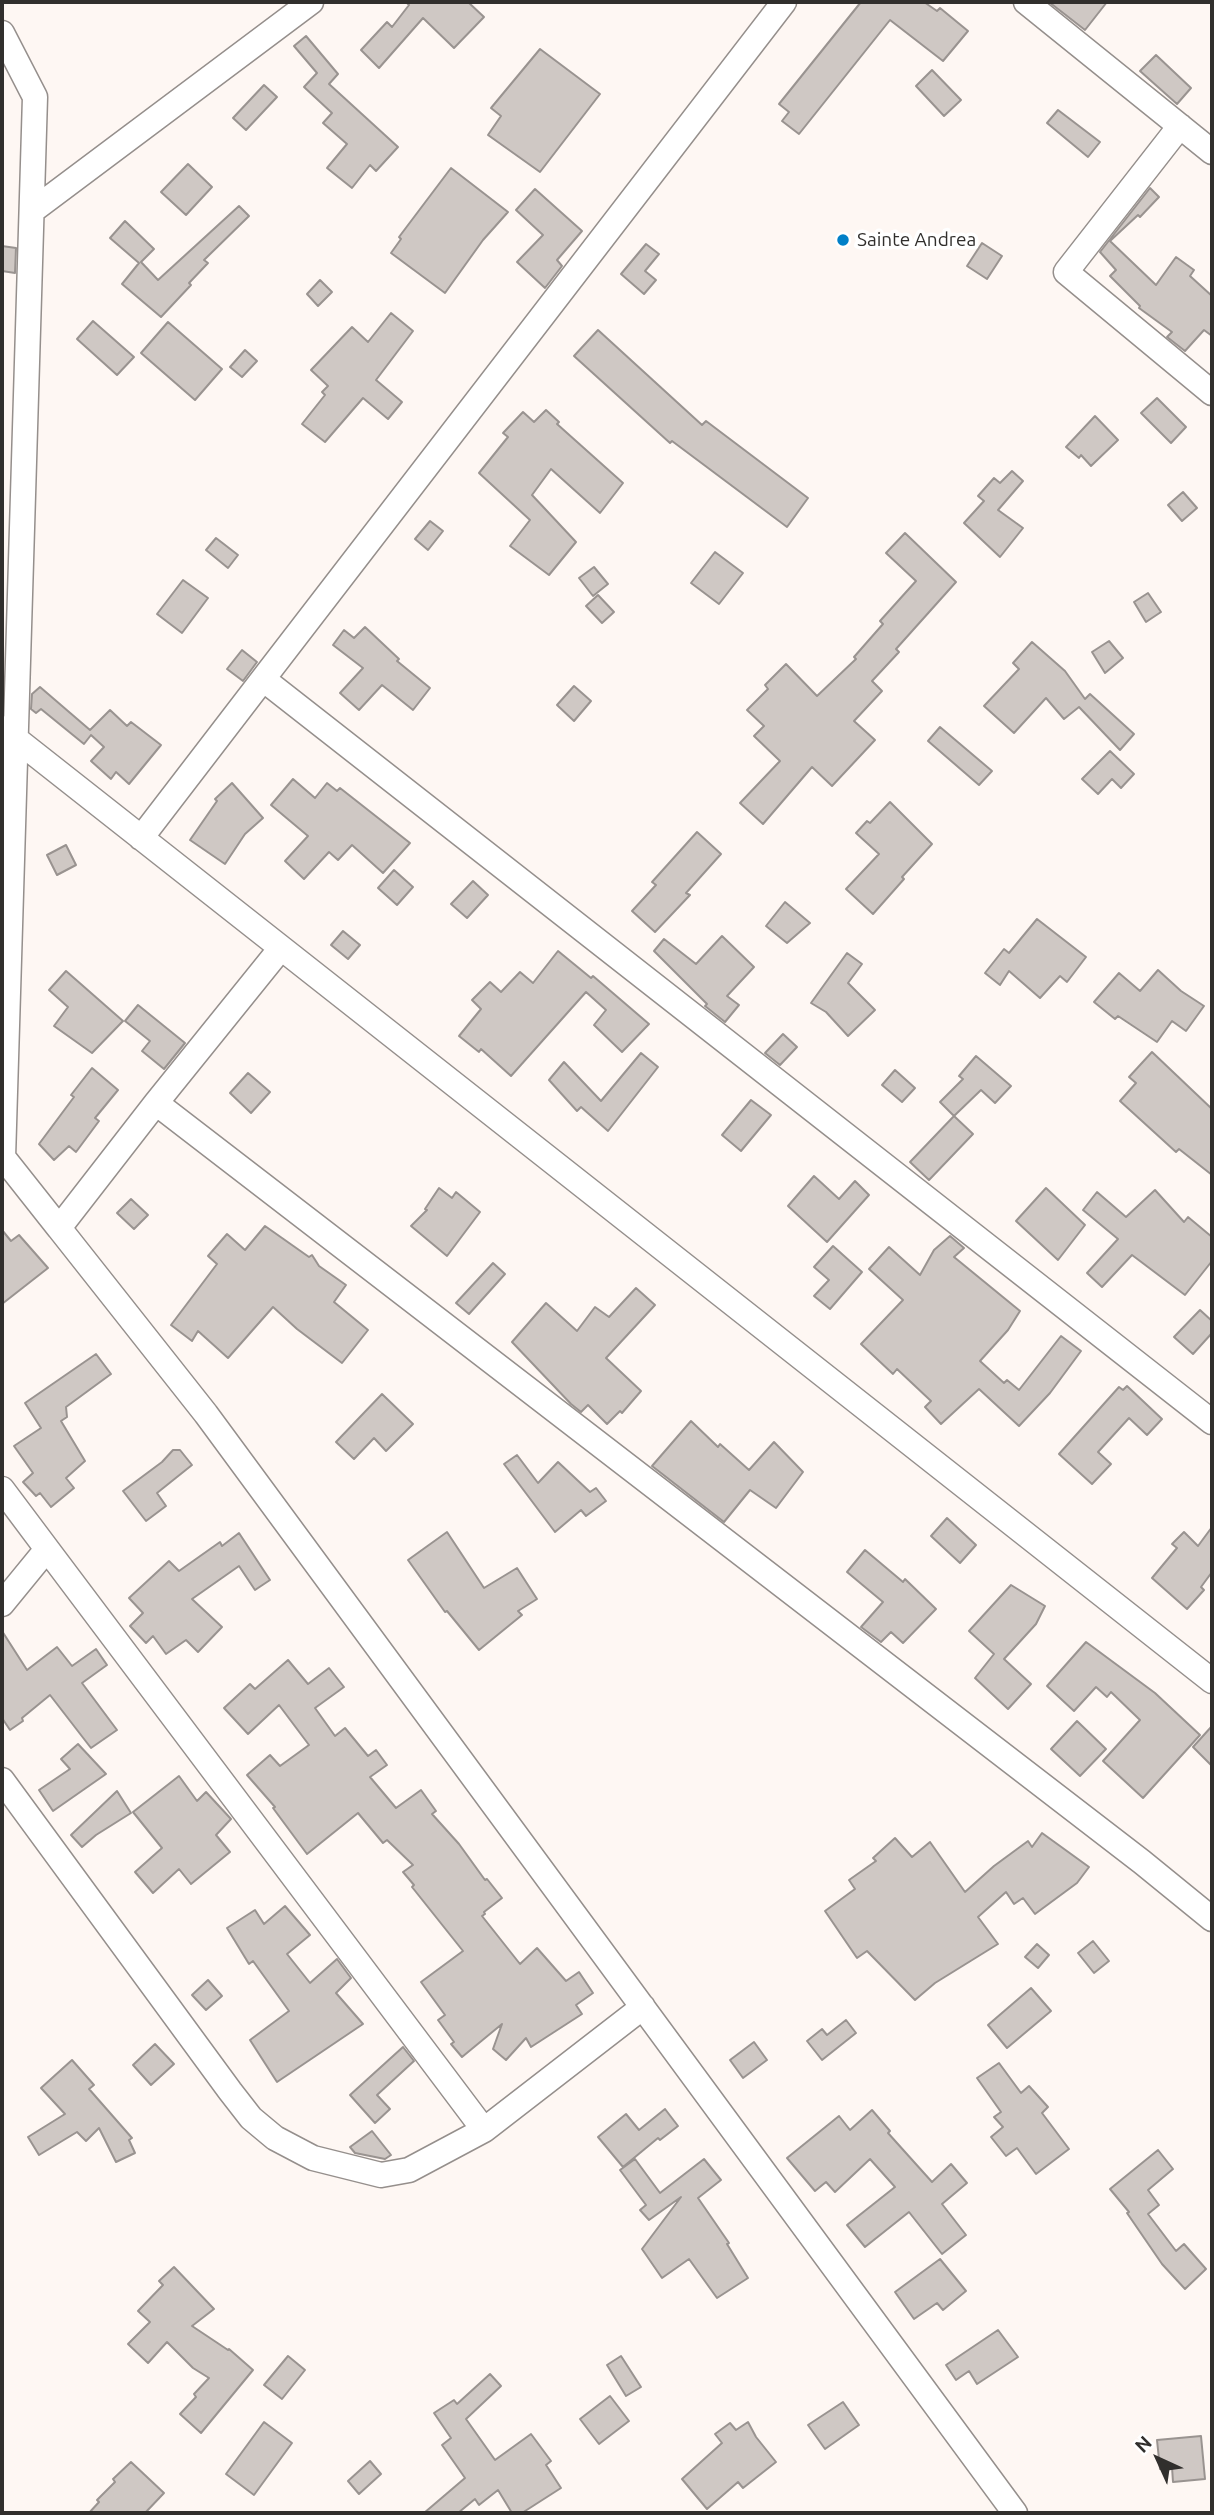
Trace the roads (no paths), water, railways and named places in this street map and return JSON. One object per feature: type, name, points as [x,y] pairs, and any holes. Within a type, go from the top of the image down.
[{"type":"street","points":[[32,211],[311,2]]},
{"type":"street","points":[[141,838],[784,2]]},
{"type":"street","points":[[1026,2],[1212,152]]},
{"type":"street","points":[[2,33],[35,97],[8,733],[2,1157],[206,1414],[1015,2513]]},
{"type":"street","points":[[1180,126],[1066,272],[1212,393]]},
{"type":"street","points":[[263,679],[1212,1422]]},
{"type":"street","points":[[8,733],[1212,1681]]},
{"type":"street","points":[[59,1228],[281,948]]},
{"type":"street","points":[[156,1103],[1212,1919]]},
{"type":"street","points":[[2,1489],[484,2130]]},
{"type":"street","points":[[2,1604],[47,1549]]},
{"type":"street","points":[[2,1780],[251,2118],[275,2138],[313,2158],[381,2175],[409,2170],[484,2130],[643,2007]]},
{"type":"place","name":"Sainte Andrea","points":[[843,240]]}]
